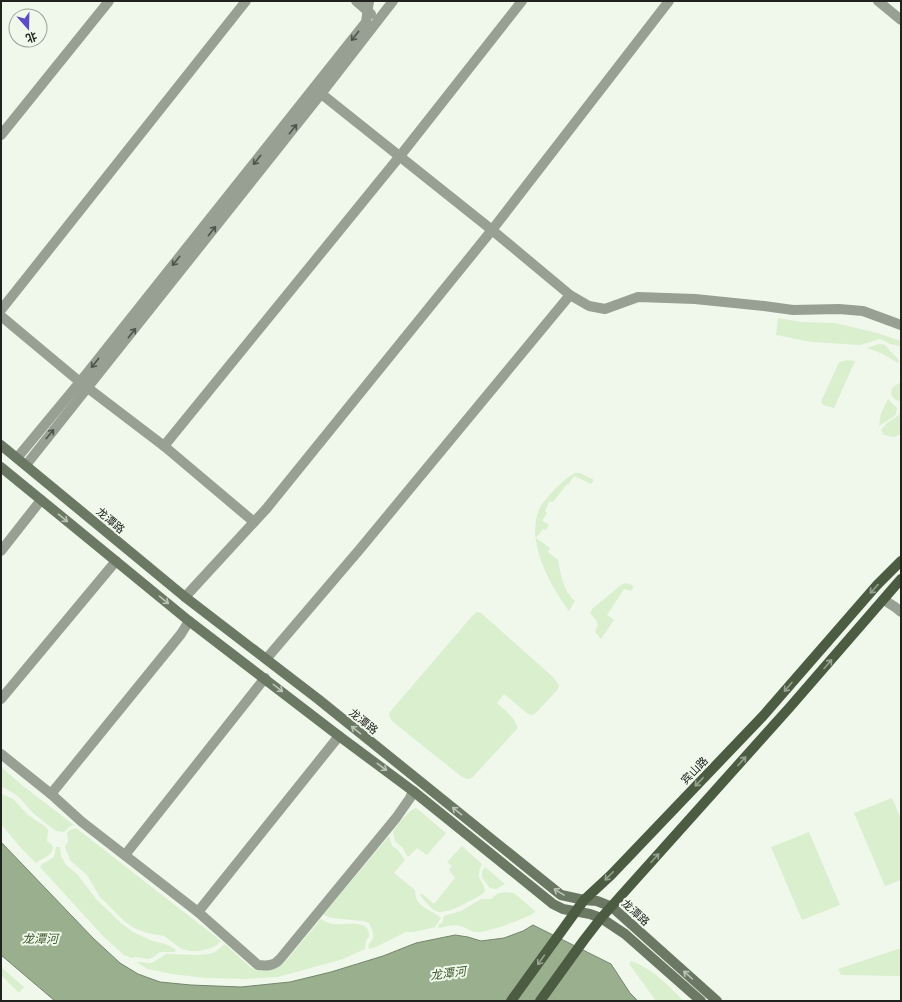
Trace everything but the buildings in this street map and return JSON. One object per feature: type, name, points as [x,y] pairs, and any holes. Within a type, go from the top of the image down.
[{"type":"main road","name":"龙潭路","points":[[1,445],[185,597],[267,658],[561,895],[597,901],[612,907],[717,1001]]},
{"type":"main road","points":[[1,467],[189,621],[413,791],[553,904],[563,909],[590,914],[601,918],[625,934],[702,1001]]},
{"type":"main road","name":"宾山路","points":[[511,1001],[584,900],[611,874],[763,716],[877,585],[901,562]]},
{"type":"main road","points":[[540,1001],[601,918],[901,579]]},
{"type":"street","points":[[1,135],[109,1]]},
{"type":"street","points":[[1,310],[246,1]]},
{"type":"street","points":[[356,1],[378,19]]},
{"type":"street","points":[[318,91],[366,22],[369,1]]},
{"type":"street","points":[[26,465],[84,385],[318,91],[392,1]]},
{"type":"street","points":[[164,446],[400,156],[522,1]]},
{"type":"street","points":[[185,597],[267,508],[492,230],[669,1]]},
{"type":"street","points":[[878,1],[901,20]]},
{"type":"street","points":[[318,91],[492,230],[570,295],[589,306],[605,309],[638,298],[731,302],[793,310],[839,309],[863,311],[901,326]]},
{"type":"street","points":[[267,658],[355,555],[570,295]]},
{"type":"street","points":[[1,316],[84,385],[164,446],[254,522]]},
{"type":"street","points":[[17,458],[84,385]]},
{"type":"street","points":[[1,550],[41,500]]},
{"type":"street","points":[[1,699],[116,561]]},
{"type":"street","points":[[884,600],[901,612]]},
{"type":"street","points":[[51,794],[181,634],[189,621]]},
{"type":"street","points":[[125,855],[265,678]]},
{"type":"street","points":[[198,912],[340,736]]},
{"type":"street","points":[[1,754],[51,794],[82,822],[198,912],[258,965],[264,966],[276,963],[396,818],[413,791]]},
{"type":"shaded area","points":[[778,318],[801,322],[835,323],[877,333],[901,341],[901,346],[890,344],[880,339],[860,345],[812,342],[776,335]]},
{"type":"shaded area","points":[[879,344],[886,346],[899,362],[898,363],[883,354],[867,348]]},
{"type":"shaded area","points":[[848,360],[855,361],[834,408],[823,405],[821,402],[839,362]]},
{"type":"shaded area","points":[[899,383],[901,384],[901,402],[894,399],[891,394],[892,388]]},
{"type":"shaded area","points":[[888,399],[897,408],[896,414],[879,426],[881,413]]},
{"type":"shaded area","points":[[901,408],[901,434],[894,437],[884,435],[881,430],[887,423],[899,415]]},
{"type":"shaded area","points":[[575,473],[580,473],[594,480],[591,484],[574,476],[553,502],[549,502],[545,511],[547,513],[542,521],[549,525],[546,530],[543,529],[536,538],[535,525],[540,507],[560,484]]},
{"type":"shaded area","points":[[536,538],[550,548],[548,552],[558,560],[565,588],[575,601],[569,611],[555,590],[538,551]]},
{"type":"shaded area","points":[[626,583],[634,587],[631,591],[624,589],[607,615],[614,620],[601,639],[595,632],[598,625],[596,620],[590,613],[592,609],[621,585]]},
{"type":"shaded area","points":[[477,612],[481,613],[552,676],[559,685],[558,689],[536,713],[532,715],[528,714],[504,694],[497,703],[513,718],[517,725],[517,729],[472,778],[467,779],[462,777],[393,722],[389,713]]},
{"type":"shaded area","points":[[1,767],[74,825],[69,827],[64,832],[56,831],[33,813],[18,796],[1,786]]},
{"type":"shaded area","points":[[1,794],[13,799],[28,815],[46,827],[48,830],[47,841],[53,848],[48,856],[36,863],[1,824]]},
{"type":"shaded area","points":[[892,798],[901,819],[901,880],[885,886],[854,813]]},
{"type":"shaded area","points":[[416,808],[446,833],[427,855],[417,848],[408,857],[402,847],[395,841],[393,832],[406,815]]},
{"type":"shaded area","points":[[76,828],[221,941],[211,948],[191,951],[182,949],[164,936],[147,933],[134,928],[125,922],[100,897],[87,875],[70,860],[65,847],[68,841],[67,833]]},
{"type":"shaded area","points":[[809,832],[840,905],[802,920],[771,847]]},
{"type":"shaded area","points":[[389,836],[392,846],[398,850],[405,860],[394,873],[415,890],[418,901],[424,907],[441,918],[436,927],[406,932],[369,949],[368,946],[373,938],[373,933],[369,923],[332,918],[323,915]]},
{"type":"shaded area","points":[[462,846],[482,864],[479,876],[485,891],[483,894],[453,909],[440,912],[436,911],[429,906],[420,895],[421,893],[434,904],[455,878],[449,870],[452,866],[447,862]]},
{"type":"shaded area","points":[[56,847],[60,847],[61,856],[66,865],[77,874],[96,899],[121,923],[133,932],[150,940],[168,945],[176,950],[174,952],[160,952],[152,958],[147,959],[136,957],[132,958],[124,955],[103,936],[40,867],[54,857]]},
{"type":"shaded area","points":[[485,867],[505,884],[496,889],[490,888],[482,878],[482,871]]},
{"type":"shaded area","points":[[505,892],[514,893],[535,911],[534,913],[490,930],[475,932],[457,925],[438,928],[439,924],[442,923],[444,916],[461,911],[481,899],[491,899],[497,894]]},
{"type":"shaded area","points":[[321,919],[332,924],[356,924],[366,927],[369,937],[366,940],[365,949],[343,959],[278,977],[247,979],[206,978],[172,974],[148,969],[136,962],[152,963],[166,954],[209,954],[215,952],[225,944],[250,967],[256,970],[273,969],[284,963]]},
{"type":"shaded area","points":[[901,948],[901,976],[841,975],[838,969]]},
{"type":"shaded area","points":[[630,961],[653,972],[684,1001],[656,1001],[630,965]]},
{"type":"shaded area","points":[[1,967],[24,987],[19,993],[1,975]]},
{"type":"water","name":"龙潭河","points":[[1,842],[93,938],[120,963],[138,974],[160,982],[241,987],[290,982],[331,972],[383,956],[416,943],[455,935],[481,941],[504,938],[523,931],[533,925],[611,964],[630,993],[638,1001],[55,1001],[1,955]]}]
